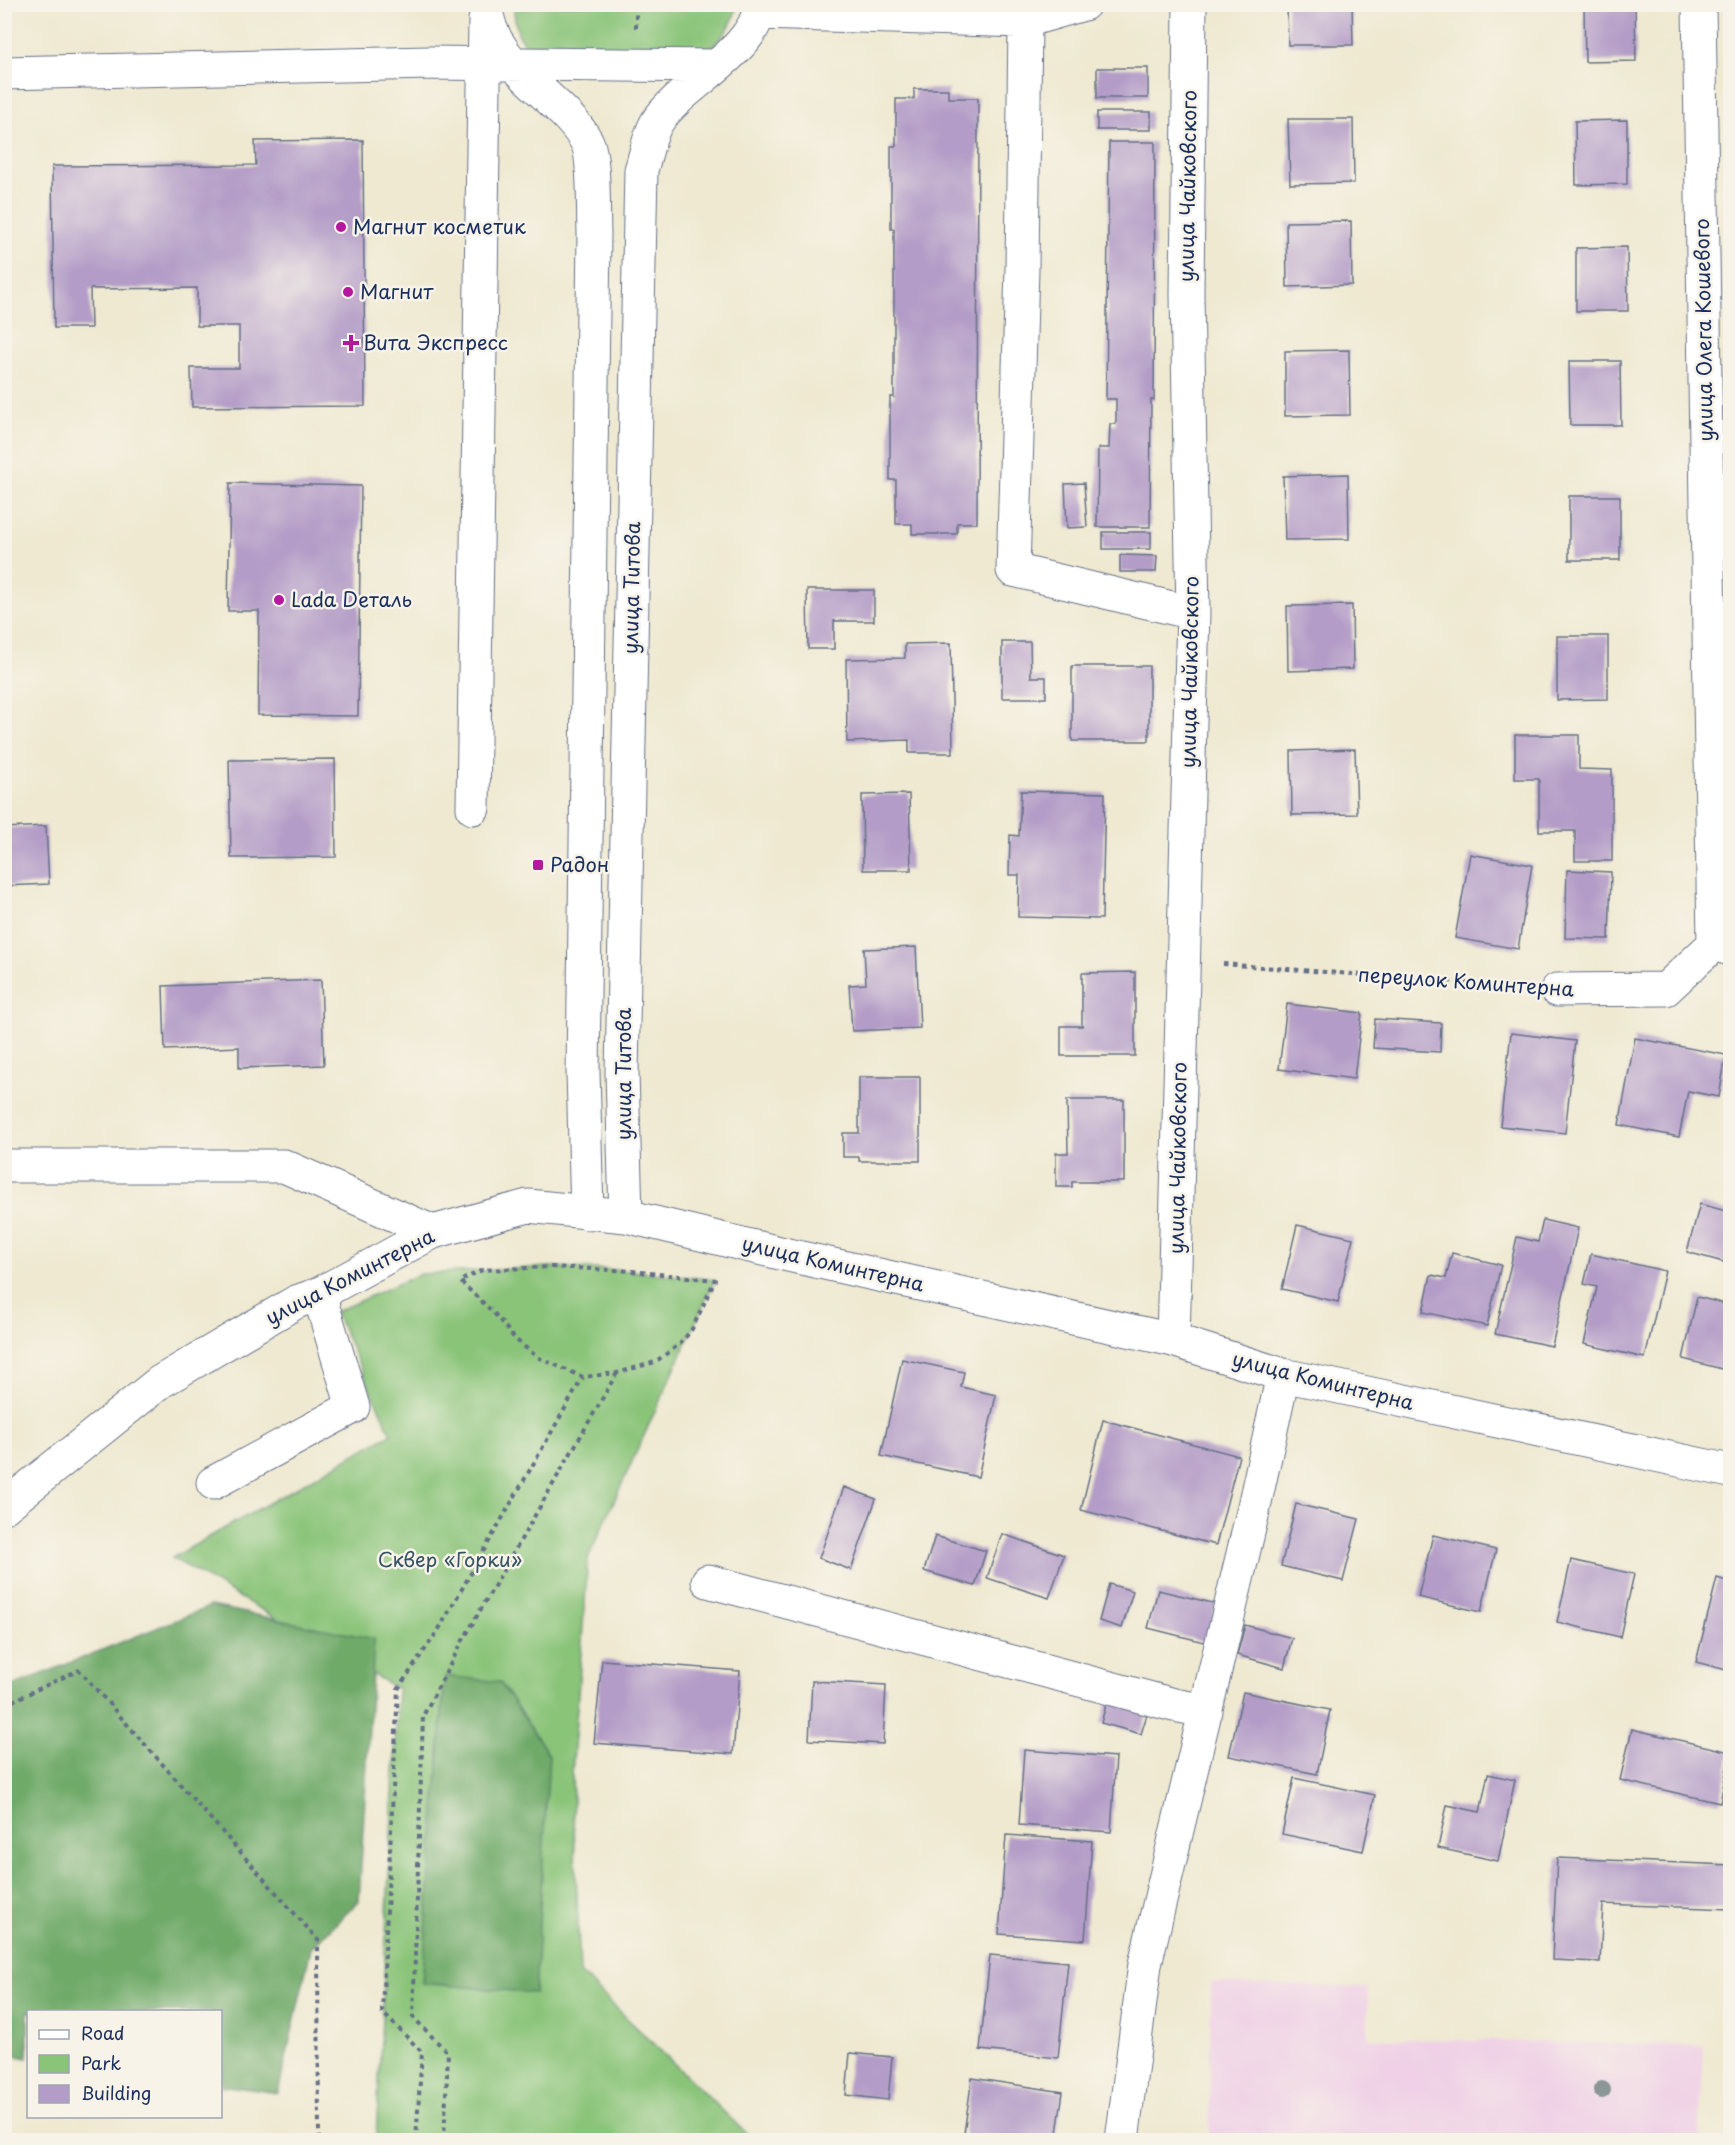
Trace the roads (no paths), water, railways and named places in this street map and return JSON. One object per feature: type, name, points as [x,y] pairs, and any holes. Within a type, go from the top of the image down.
[{"type":"street","points":[[759,9],[1025,21],[1084,4]]},
{"type":"street","name":"улица Чайковского","points":[[1173,1340],[1192,613],[1187,295],[1190,4]]},
{"type":"street","name":"улица Олега Кошевого","points":[[1699,4],[1722,946]]},
{"type":"street","points":[[429,63],[449,53],[473,33],[486,7]]},
{"type":"street","name":"улица Титова","points":[[486,7],[499,64],[564,114],[588,143],[592,175],[594,233],[582,1072],[587,1213]]},
{"type":"street","name":"улица Титова","points":[[627,1216],[622,1072],[641,170],[656,123],[677,98],[735,51],[752,30],[759,9]]},
{"type":"street","points":[[1025,21],[1022,270],[1013,570],[1192,613]]},
{"type":"street","points":[[4,73],[429,63],[716,66]]},
{"type":"street","points":[[473,808],[499,64]]},
{"type":"street","name":"переулок Коминтерна","points":[[1557,990],[1666,989],[1722,946]]},
{"type":"street","points":[[4,1166],[284,1166],[433,1232]]},
{"type":"street","name":"улица Коминтерна","points":[[4,1507],[160,1382],[296,1302],[319,1294],[433,1232],[528,1206],[627,1216],[788,1255],[1173,1340],[1283,1375],[1731,1471]]},
{"type":"street","points":[[213,1483],[353,1407],[319,1294]]},
{"type":"street","points":[[1122,2140],[1145,1964],[1283,1375]]},
{"type":"street","points":[[708,1581],[1174,1706],[1206,1711]]},
{"type":"place","name":"Магнит косметик","points":[[341,227]]},
{"type":"place","name":"Магнит","points":[[348,292]]},
{"type":"place","name":"Вита Экспресс","points":[[351,343]]},
{"type":"place","name":"Lada Dеталь","points":[[279,600]]},
{"type":"place","name":"Радон","points":[[538,865]]},
{"type":"park label","name":"Сквер «Горки»","points":[[450,1560]]}]
